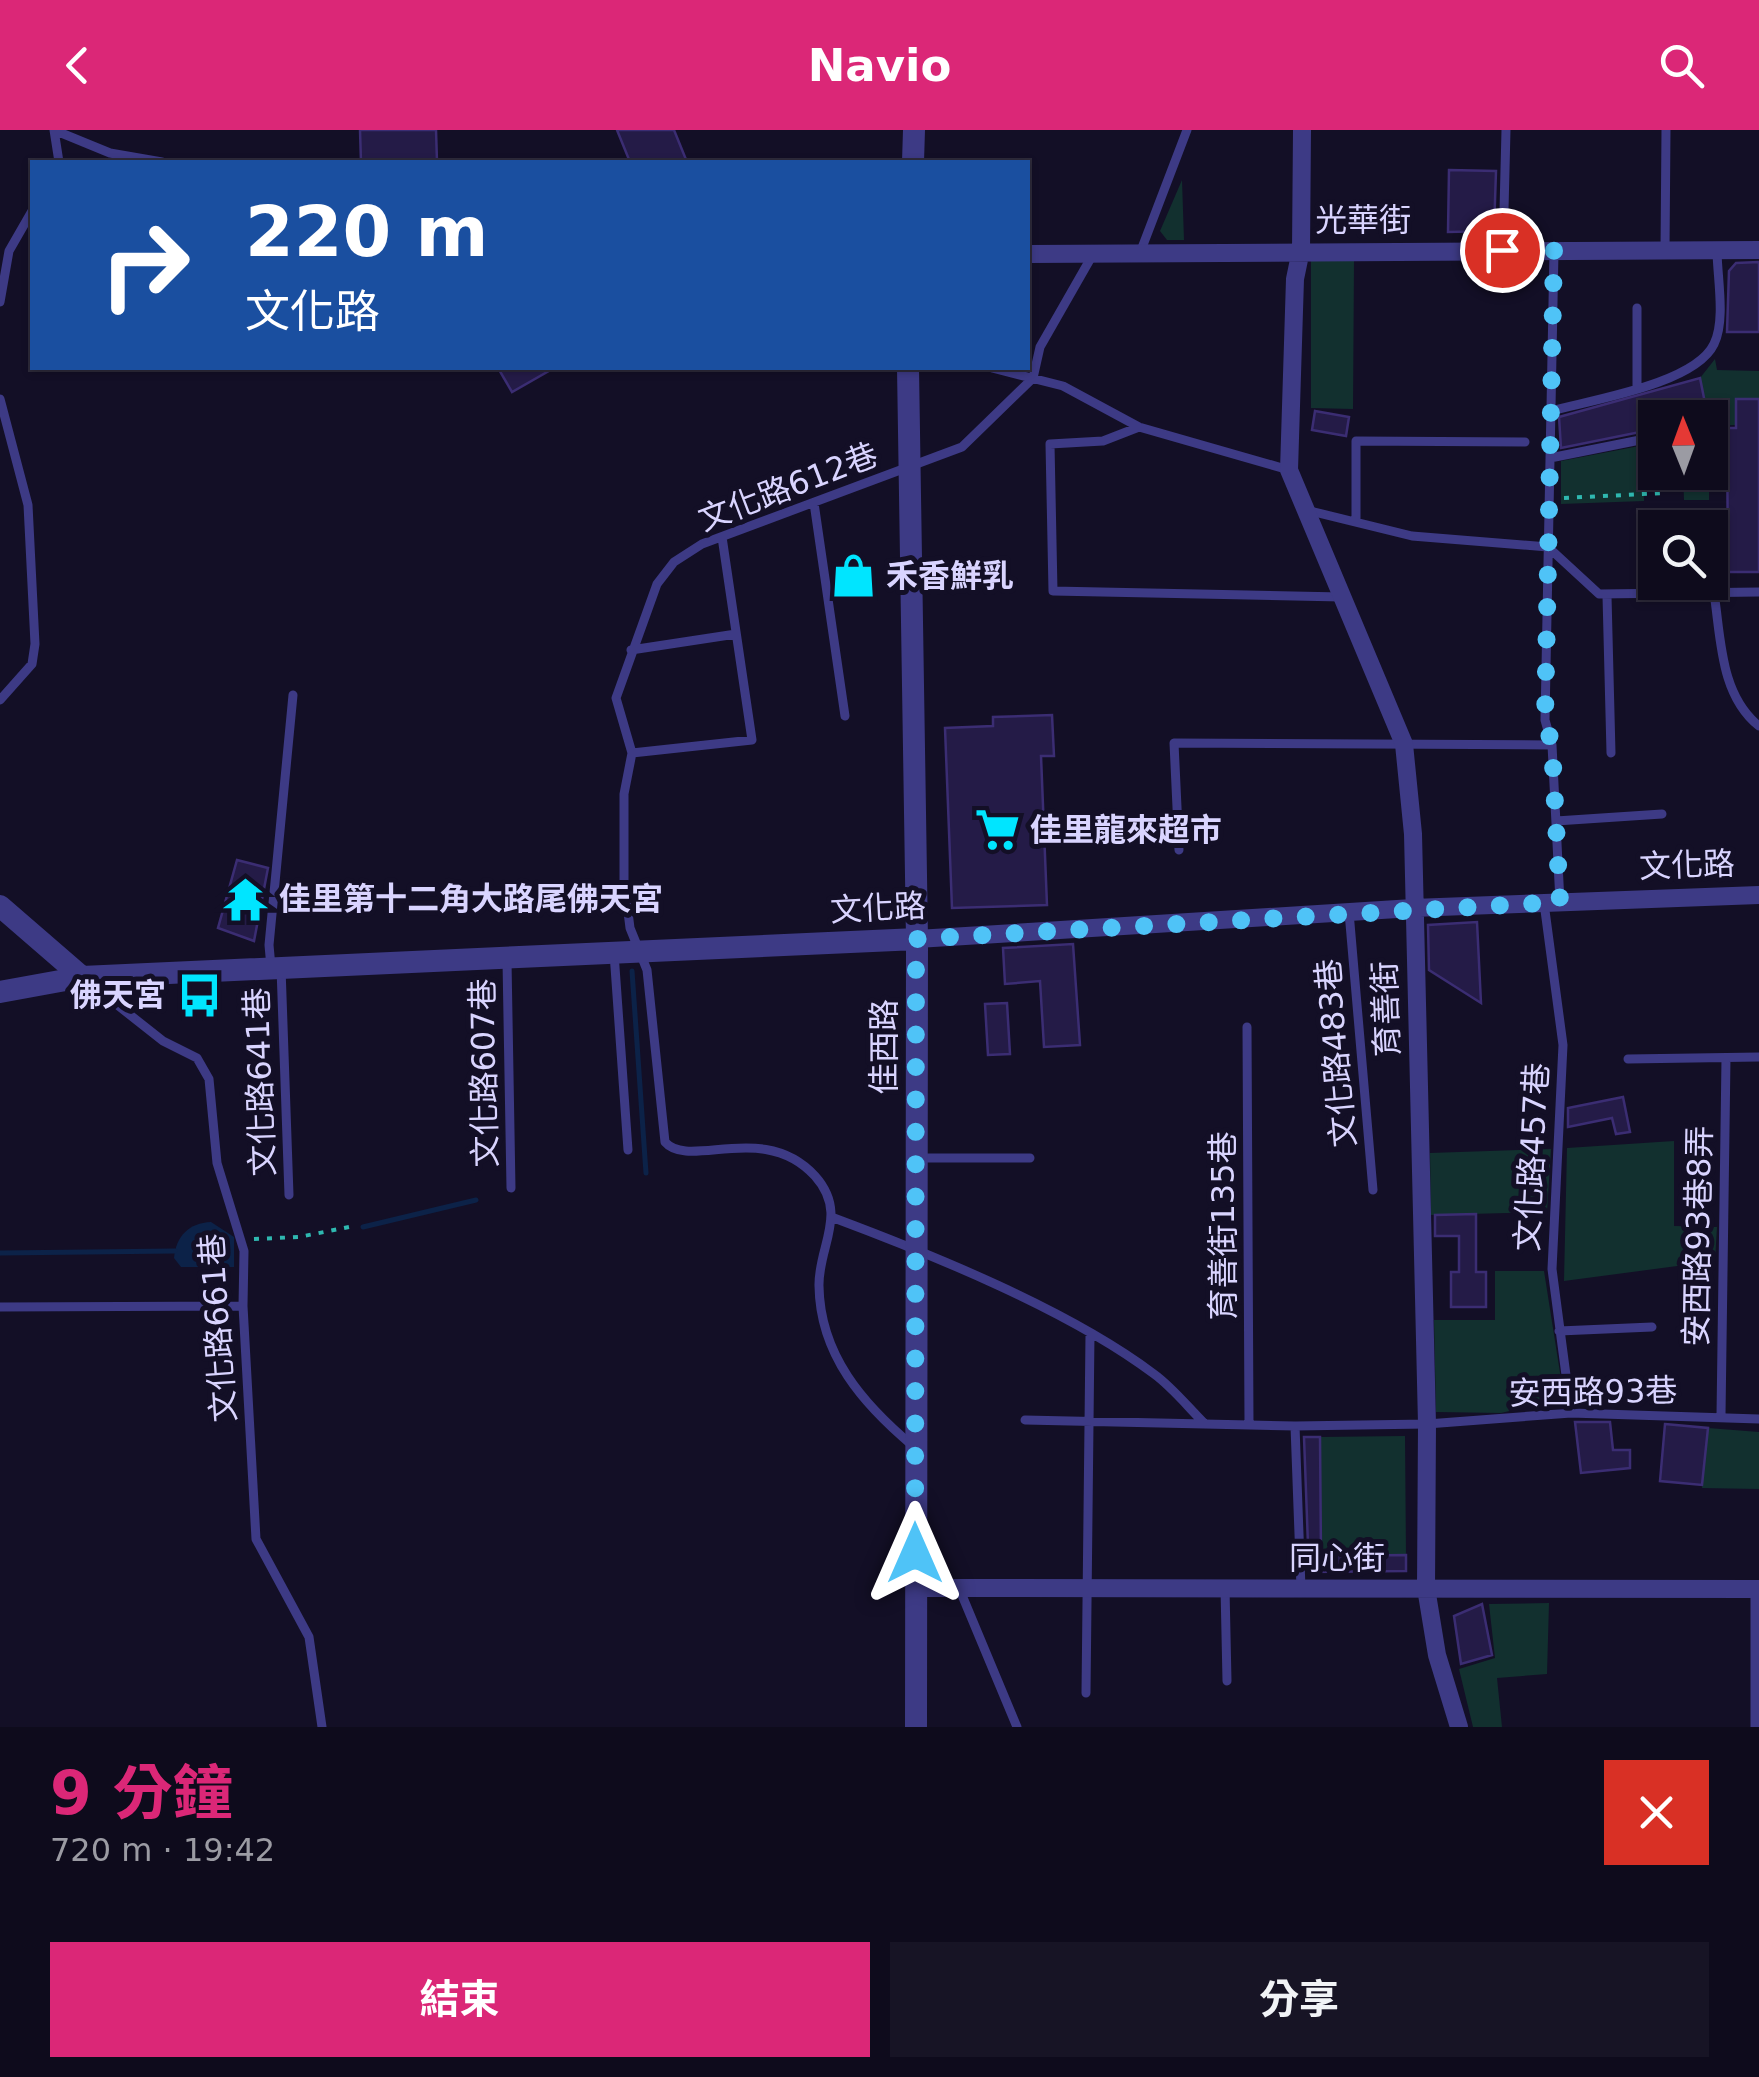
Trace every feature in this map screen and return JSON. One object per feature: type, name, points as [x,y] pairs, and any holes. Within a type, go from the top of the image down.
[{"type":"street","points":[[912,160],[914,130]]},
{"type":"street","name":"育善街","points":[[1302,130],[1301,250],[1294,279],[1289,470],[1404,744],[1413,834],[1427,1424],[1426,1588],[1437,1655],[1459,1727]]},
{"type":"street","name":"光華街","points":[[1030,254],[1759,250]]},
{"type":"street","name":"佳西路","points":[[908,370],[916,939],[916,1727]]},
{"type":"street","name":"文化路","points":[[0,992],[82,977],[916,939],[1413,908],[1759,895]]},
{"type":"street","points":[[0,905],[82,977]]},
{"type":"street","name":"同心街","points":[[915,1588],[1757,1588]]},
{"type":"lane","points":[[54,130],[59,160]]},
{"type":"lane","points":[[54,130],[110,153],[150,160]]},
{"type":"lane","points":[[1140,253],[1187,130]]},
{"type":"lane","points":[[1502,250],[1506,130]]},
{"type":"lane","points":[[1665,250],[1666,130]]},
{"type":"lane","points":[[0,302],[8,251],[30,214]]},
{"type":"lane","name":"文化路457巷","points":[[1554,250],[1545,720],[1552,745],[1556,821],[1552,903],[1563,1045],[1552,1270],[1571,1413]]},
{"type":"lane","points":[[1550,411],[1692,369],[1714,346],[1717,250]]},
{"type":"lane","points":[[1033,378],[1040,347],[1092,254]]},
{"type":"lane","points":[[1637,308],[1637,388]]},
{"type":"lane","points":[[1000,370],[1063,386],[1139,427],[1289,470]]},
{"type":"lane","name":"文化路612巷","points":[[626,951],[630,928],[622,843],[632,754],[616,698],[630,650],[657,584],[674,562],[722,537],[962,447],[1033,378]]},
{"type":"lane","points":[[0,399],[28,506],[35,644],[32,664],[0,700]]},
{"type":"lane","points":[[1139,427],[1103,441],[1050,444],[1053,591],[1342,596]]},
{"type":"lane","points":[[1550,458],[1638,440]]},
{"type":"lane","points":[[1356,522],[1356,441],[1525,442]]},
{"type":"lane","points":[[814,503],[845,716]]},
{"type":"lane","points":[[1306,510],[1412,536],[1548,547],[1591,588],[1607,596],[1638,595]]},
{"type":"lane","points":[[632,754],[752,740],[722,537]]},
{"type":"lane","points":[[1728,593],[1759,592]]},
{"type":"lane","points":[[1607,596],[1611,753]]},
{"type":"lane","points":[[1715,600],[1726,676],[1750,719],[1759,726]]},
{"type":"lane","points":[[630,650],[736,634]]},
{"type":"lane","name":"文化路641巷","points":[[289,1195],[276,967],[269,944],[293,695]]},
{"type":"lane","points":[[1178,850],[1174,743],[1552,745]]},
{"type":"lane","points":[[1556,821],[1662,814]]},
{"type":"lane","name":"文化路483巷","points":[[1349,912],[1373,1190]]},
{"type":"lane","points":[[626,951],[628,1150]]},
{"type":"lane","points":[[626,951],[648,970],[665,1142],[682,1152],[774,1147],[816,1177],[834,1218],[818,1282],[830,1347],[871,1411],[915,1448]]},
{"type":"lane","name":"文化路607巷","points":[[507,956],[511,1188]]},
{"type":"lane","name":"文化路661巷","points":[[82,977],[164,1041],[197,1058],[209,1078],[217,1164],[241,1239],[256,1540],[308,1637],[322,1727]]},
{"type":"lane","name":"育善街135巷","points":[[1247,1028],[1249,1425]]},
{"type":"lane","points":[[1628,1059],[1759,1057]]},
{"type":"lane","name":"安西路93巷8弄","points":[[1721,1415],[1726,1058]]},
{"type":"lane","points":[[916,1158],[1030,1158]]},
{"type":"lane","points":[[834,1218],[916,1248],[1090,1334],[1156,1375],[1204,1423]]},
{"type":"lane","points":[[0,1307],[243,1306]]},
{"type":"lane","points":[[1559,1331],[1652,1327]]},
{"type":"lane","points":[[1086,1693],[1090,1334]]},
{"type":"lane","name":"安西路93巷","points":[[1427,1424],[1571,1413],[1759,1419]]},
{"type":"lane","points":[[1025,1420],[1295,1426],[1427,1424]]},
{"type":"lane","points":[[1295,1426],[1301,1588]]},
{"type":"lane","points":[[959,1588],[1017,1727]]},
{"type":"lane","points":[[1225,1588],[1227,1681]]},
{"type":"lane","points":[[1755,1727],[1757,1588]]},
{"type":"path","points":[[1549,498],[1664,493]]},
{"type":"path","points":[[241,1239],[298,1237],[354,1226]]},
{"type":"green space","points":[[1182,180],[1184,240],[1167,240],[1160,231]]},
{"type":"green space","points":[[1311,261],[1354,261],[1353,409],[1311,408]]},
{"type":"green space","points":[[1715,359],[1717,370],[1759,371],[1759,399],[1736,399],[1736,425],[1728,425],[1728,400],[1705,400],[1700,378]]},
{"type":"green space","points":[[1638,446],[1638,490],[1644,490],[1644,501],[1561,504],[1561,461]]},
{"type":"green space","points":[[1684,490],[1709,490],[1709,500],[1684,500]]},
{"type":"green space","points":[[1674,1141],[1674,1226],[1717,1227],[1715,1261],[1564,1281],[1567,1148]]},
{"type":"green space","points":[[1551,1149],[1547,1212],[1431,1215],[1430,1153]]},
{"type":"green space","points":[[1495,1271],[1544,1271],[1564,1398],[1501,1413],[1436,1412],[1434,1320],[1495,1320]]},
{"type":"green space","points":[[1708,1428],[1759,1432],[1759,1489],[1702,1488]]},
{"type":"green space","points":[[1405,1436],[1406,1555],[1321,1556],[1320,1437]]},
{"type":"green space","points":[[1549,1603],[1547,1674],[1497,1678],[1502,1727],[1473,1727],[1459,1669],[1495,1658],[1489,1604]]},
{"type":"water","points":[[211,1222],[234,1237],[234,1267],[181,1267],[174,1258],[181,1237],[196,1225]]},
{"type":"building","points":[[360,130],[436,130],[437,160],[361,160]]},
{"type":"building","points":[[617,130],[674,130],[686,160],[629,160]]},
{"type":"building","points":[[1449,170],[1496,171],[1494,231],[1448,232]]},
{"type":"building","points":[[1759,262],[1759,332],[1727,332],[1729,271],[1736,263]]},
{"type":"building","points":[[499,370],[550,370],[512,392]]},
{"type":"building","points":[[1700,378],[1704,400],[1638,400],[1638,432],[1561,448],[1559,417]]},
{"type":"building","points":[[1736,399],[1759,399],[1759,572],[1728,572],[1728,428],[1736,428]]},
{"type":"building","points":[[1315,411],[1349,417],[1346,436],[1312,430]]},
{"type":"building","name":"佳里龍來超市","points":[[1052,715],[1054,756],[1041,756],[1047,905],[952,908],[945,728],[993,726],[993,717]]},
{"type":"building","name":"佳里第十二角大路尾佛天宮","points":[[237,860],[268,868],[254,941],[218,928]]},
{"type":"building","points":[[1477,922],[1481,1003],[1429,970],[1428,925]]},
{"type":"building","points":[[1073,944],[1080,1045],[1044,1047],[1040,981],[1005,984],[1003,948]]},
{"type":"building","points":[[1007,1003],[1010,1054],[988,1055],[985,1004]]},
{"type":"building","points":[[1623,1097],[1630,1132],[1616,1134],[1612,1118],[1568,1127],[1568,1108]]},
{"type":"building","points":[[1476,1214],[1476,1272],[1486,1272],[1486,1307],[1451,1307],[1451,1272],[1459,1272],[1459,1236],[1435,1236],[1435,1215]]},
{"type":"building","points":[[1575,1422],[1610,1422],[1613,1450],[1630,1450],[1630,1468],[1581,1473]]},
{"type":"building","points":[[1665,1424],[1708,1428],[1702,1485],[1660,1481]]},
{"type":"building","points":[[1304,1437],[1320,1437],[1321,1556],[1406,1555],[1406,1571],[1309,1572]]},
{"type":"building","points":[[1482,1604],[1492,1655],[1461,1664],[1454,1616]]},
{"type":"waterway","points":[[632,971],[646,1173]]},
{"type":"waterway","points":[[363,1227],[476,1200]]},
{"type":"waterway","points":[[0,1253],[175,1251]]},
{"type":"place","name":"禾香鮮乳","points":[[853,576]]},
{"type":"place","name":"佳里龍來超市","points":[[997,830]]},
{"type":"place","name":"佳里第十二角大路尾佛天宮","points":[[246,899]]},
{"type":"place","name":"佛天宮","points":[[199,995]]},
{"type":"route","points":[[915,1553],[916,939],[1560,902],[1552,745],[1545,720],[1554,250],[1502,250]]}]
